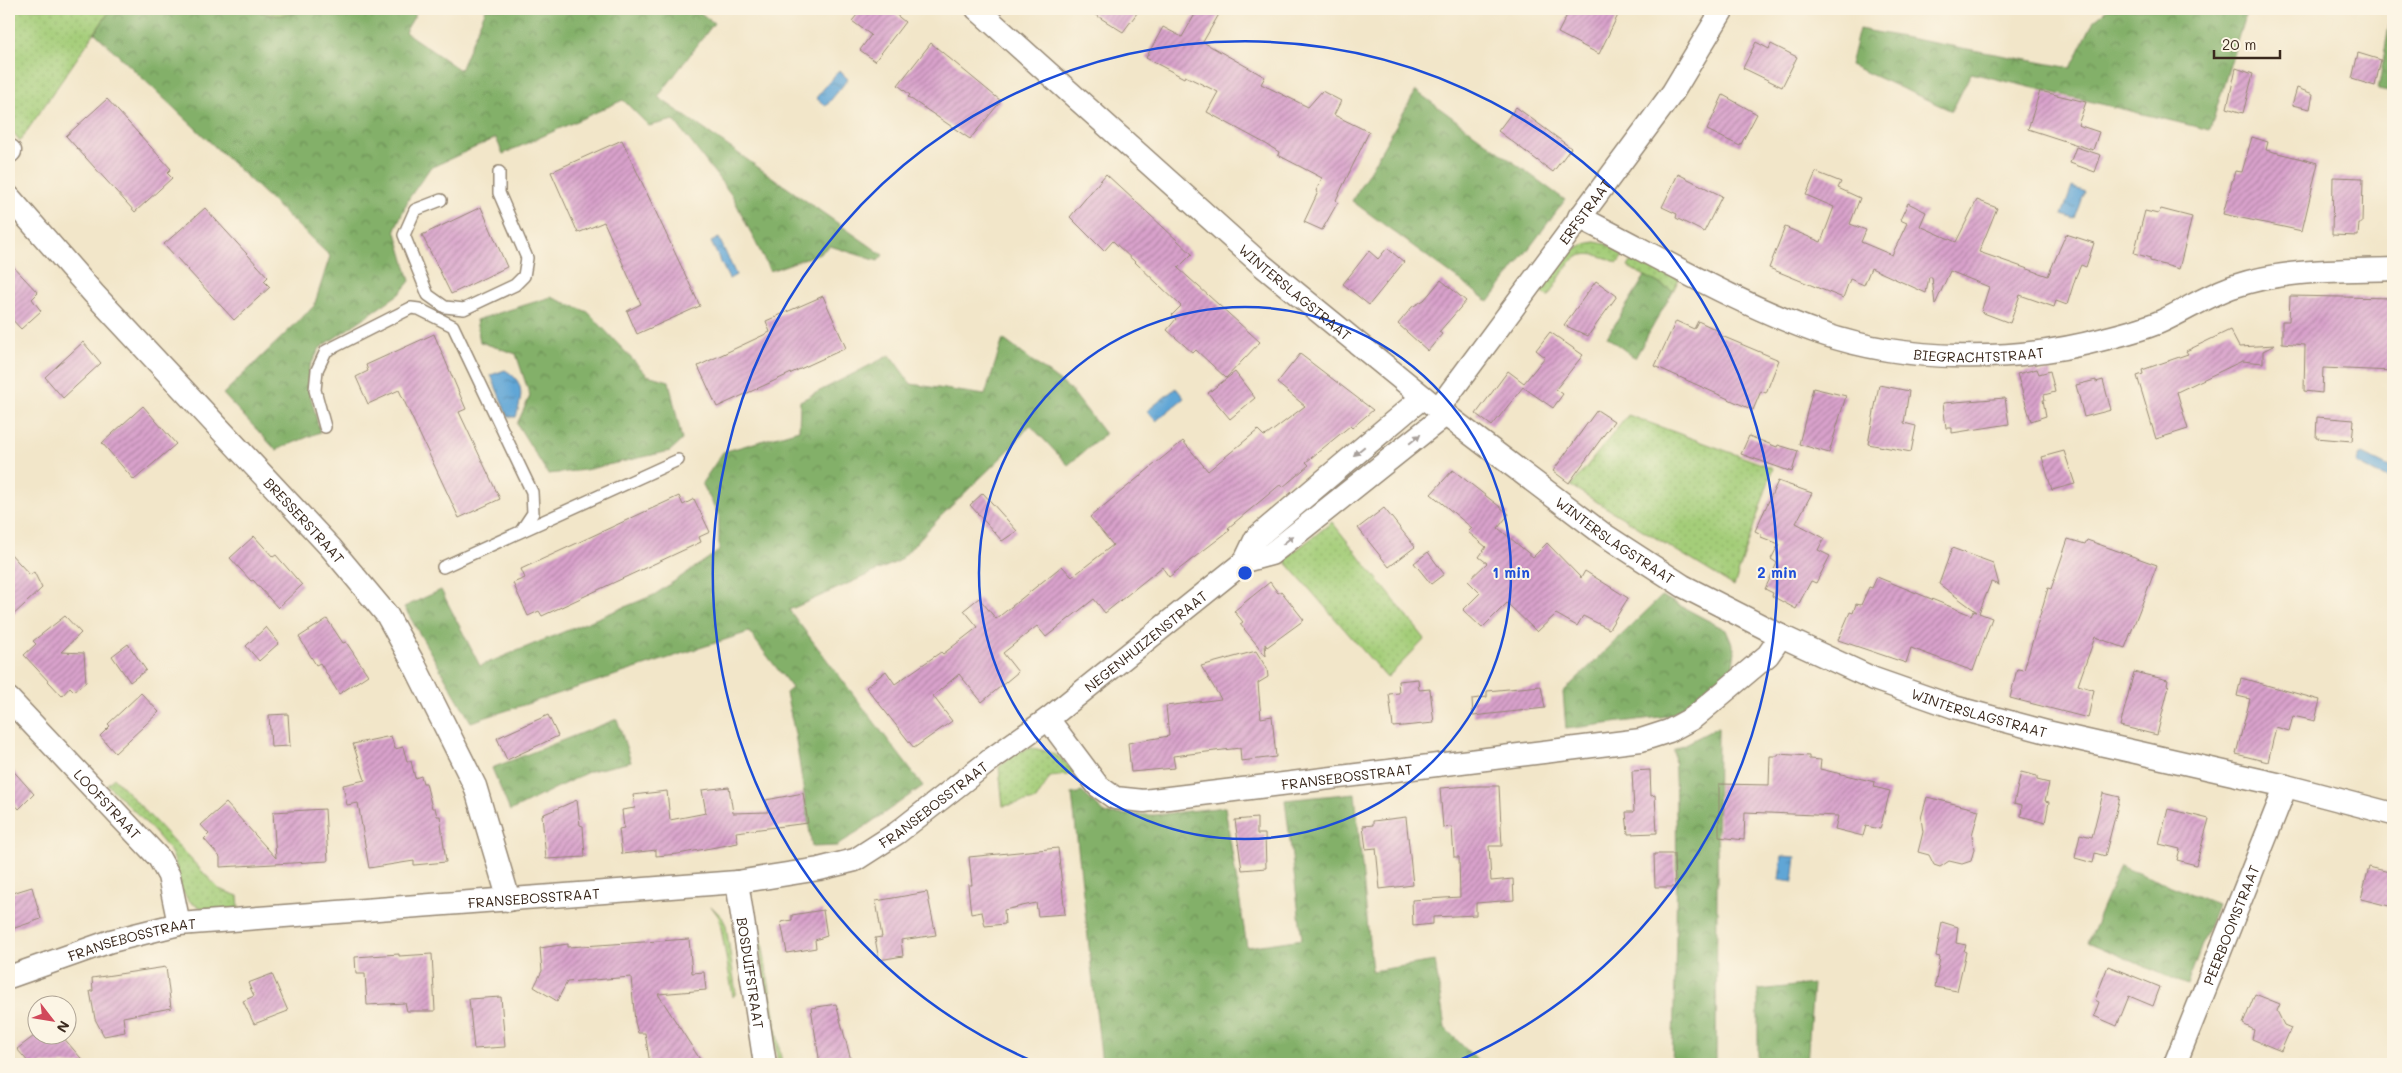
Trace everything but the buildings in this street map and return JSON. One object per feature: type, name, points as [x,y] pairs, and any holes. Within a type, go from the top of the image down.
[{"type":"street","name":"WINTERSLAGSTRAAT","points":[[977,9],[1263,266],[1435,407],[1603,534],[1683,586],[1781,636],[1874,679],[1954,707],[2047,732],[2286,786],[2393,814]]},
{"type":"street","name":"ERFSTRAAT","points":[[1435,407],[1673,92],[1723,9]]},
{"type":"street","name":"BRESSERSTRAAT","points":[[9,197],[94,294],[331,548],[387,615],[474,786],[509,900]]},
{"type":"street","name":"BIEGRACHTSTRAAT","points":[[1580,217],[1740,299],[1820,333],[1886,349],[1951,357],[2026,354],[2102,340],[2159,322],[2235,286],[2302,272],[2393,269]]},
{"type":"street","name":"NEGENHUIZENSTRAAT","points":[[1048,719],[1245,561],[1256,538],[1435,407]]},
{"type":"street","name":"FRANSEBOSSTRAAT","points":[[9,977],[112,941],[179,924],[736,882],[819,869],[855,860],[897,833],[993,758],[1048,719],[1098,786],[1114,798],[1144,801],[1641,740],[1669,731],[1693,718],[1768,655],[1781,636]]},
{"type":"street","name":"LOOFSTRAAT","points":[[9,699],[160,858],[169,876],[179,924]]},
{"type":"street","name":"PEERBOOMSTRAAT","points":[[2176,1064],[2286,786]]},
{"type":"street","name":"BOSDUIFSTRAAT","points":[[736,882],[764,1064]]},
{"type":"lane","points":[[440,200],[415,210],[404,235],[428,295],[445,307],[464,309],[514,285],[524,276],[527,258],[499,193],[499,172]]},
{"type":"lane","points":[[325,427],[315,390],[317,370],[326,351],[410,308],[420,309],[453,326],[532,492],[534,513],[521,531]]},
{"type":"lane","points":[[443,567],[678,460]]},
{"type":"green space","points":[[327,8],[416,9],[418,10],[405,32],[460,70],[486,9],[695,9],[714,23],[658,97],[883,255],[878,261],[830,246],[820,253],[770,271],[733,197],[674,120],[649,126],[623,100],[503,154],[496,138],[430,168],[409,198],[395,229],[410,281],[399,294],[320,348],[309,368],[308,386],[320,432],[276,450],[223,394],[314,306],[330,256],[95,33],[111,9],[256,9],[272,15],[286,15]]},
{"type":"green space","points":[[9,9],[111,9],[20,141],[9,127]]},
{"type":"green space","points":[[256,9],[313,9],[277,15]]},
{"type":"green space","points":[[2108,9],[2247,9],[2210,130],[1971,73],[1952,111],[1850,65],[1859,29],[2071,68],[2094,20]]},
{"type":"green space","points":[[2393,9],[2393,93],[2378,90]]},
{"type":"green space","points":[[1416,91],[1565,200],[1489,302],[1352,201]]},
{"type":"green space","points":[[1595,242],[1606,244],[1624,254],[1618,263],[1603,257],[1582,255],[1568,265],[1548,297],[1539,289],[1562,259],[1569,253],[1585,244]]},
{"type":"green space","points":[[1634,257],[1679,279],[1673,291],[1628,267]]},
{"type":"green space","points":[[1645,276],[1673,291],[1635,358],[1607,337]]},
{"type":"green space","points":[[551,297],[588,312],[647,375],[669,381],[682,440],[670,451],[585,470],[548,474],[517,424],[530,396],[516,354],[480,342],[476,320]]},
{"type":"green space","points":[[1003,339],[1071,390],[1105,434],[1068,465],[1030,425],[1009,450],[940,517],[899,561],[789,610],[923,786],[837,846],[812,847],[795,734],[786,693],[792,688],[749,632],[471,722],[404,607],[441,590],[480,666],[654,595],[719,551],[719,516],[702,483],[723,452],[799,430],[800,401],[890,355],[911,384],[985,395]]},
{"type":"green space","points":[[1628,415],[1773,468],[1734,586],[1571,486]]},
{"type":"green space","points":[[1332,522],[1425,639],[1387,678],[1284,560]]},
{"type":"green space","points":[[1662,596],[1726,630],[1735,651],[1732,673],[1711,692],[1668,716],[1566,729],[1563,692]]},
{"type":"green space","points":[[617,719],[631,762],[590,771],[510,811],[492,768]]},
{"type":"green space","points":[[1718,727],[1716,1064],[1672,1064],[1676,907],[1674,750]]},
{"type":"green space","points":[[1032,748],[1057,756],[1075,774],[1050,777],[1036,800],[1003,806],[999,767],[1017,752]]},
{"type":"green space","points":[[114,778],[219,889],[238,896],[239,908],[219,910],[201,908],[187,899],[182,891],[171,852],[154,831],[107,784]]},
{"type":"green space","points":[[1082,792],[1106,814],[1154,815],[1225,807],[1247,947],[1302,939],[1285,800],[1355,793],[1372,971],[1435,961],[1445,1028],[1481,1064],[1102,1064],[1072,794]]},
{"type":"green space","points":[[2120,866],[2217,904],[2187,985],[2088,942]]},
{"type":"green space","points":[[711,906],[722,917],[726,925],[736,993],[733,997],[719,917]]},
{"type":"green space","points":[[762,942],[782,1064],[778,1064],[759,943]]},
{"type":"green space","points":[[1813,984],[1807,1064],[1758,1064],[1758,990]]},
{"type":"water","points":[[839,70],[848,79],[826,106],[816,98]]},
{"type":"water","points":[[2072,187],[2085,192],[2075,219],[2062,215]]},
{"type":"water","points":[[719,238],[736,275],[729,279],[711,242]]},
{"type":"water","points":[[505,370],[516,380],[521,391],[516,417],[508,417],[491,375]]},
{"type":"water","points":[[1176,388],[1184,398],[1156,421],[1147,411]]},
{"type":"water","points":[[2361,453],[2393,469],[2393,482],[2356,463]]},
{"type":"water","points":[[1782,856],[1796,857],[1793,882],[1779,880]]}]
